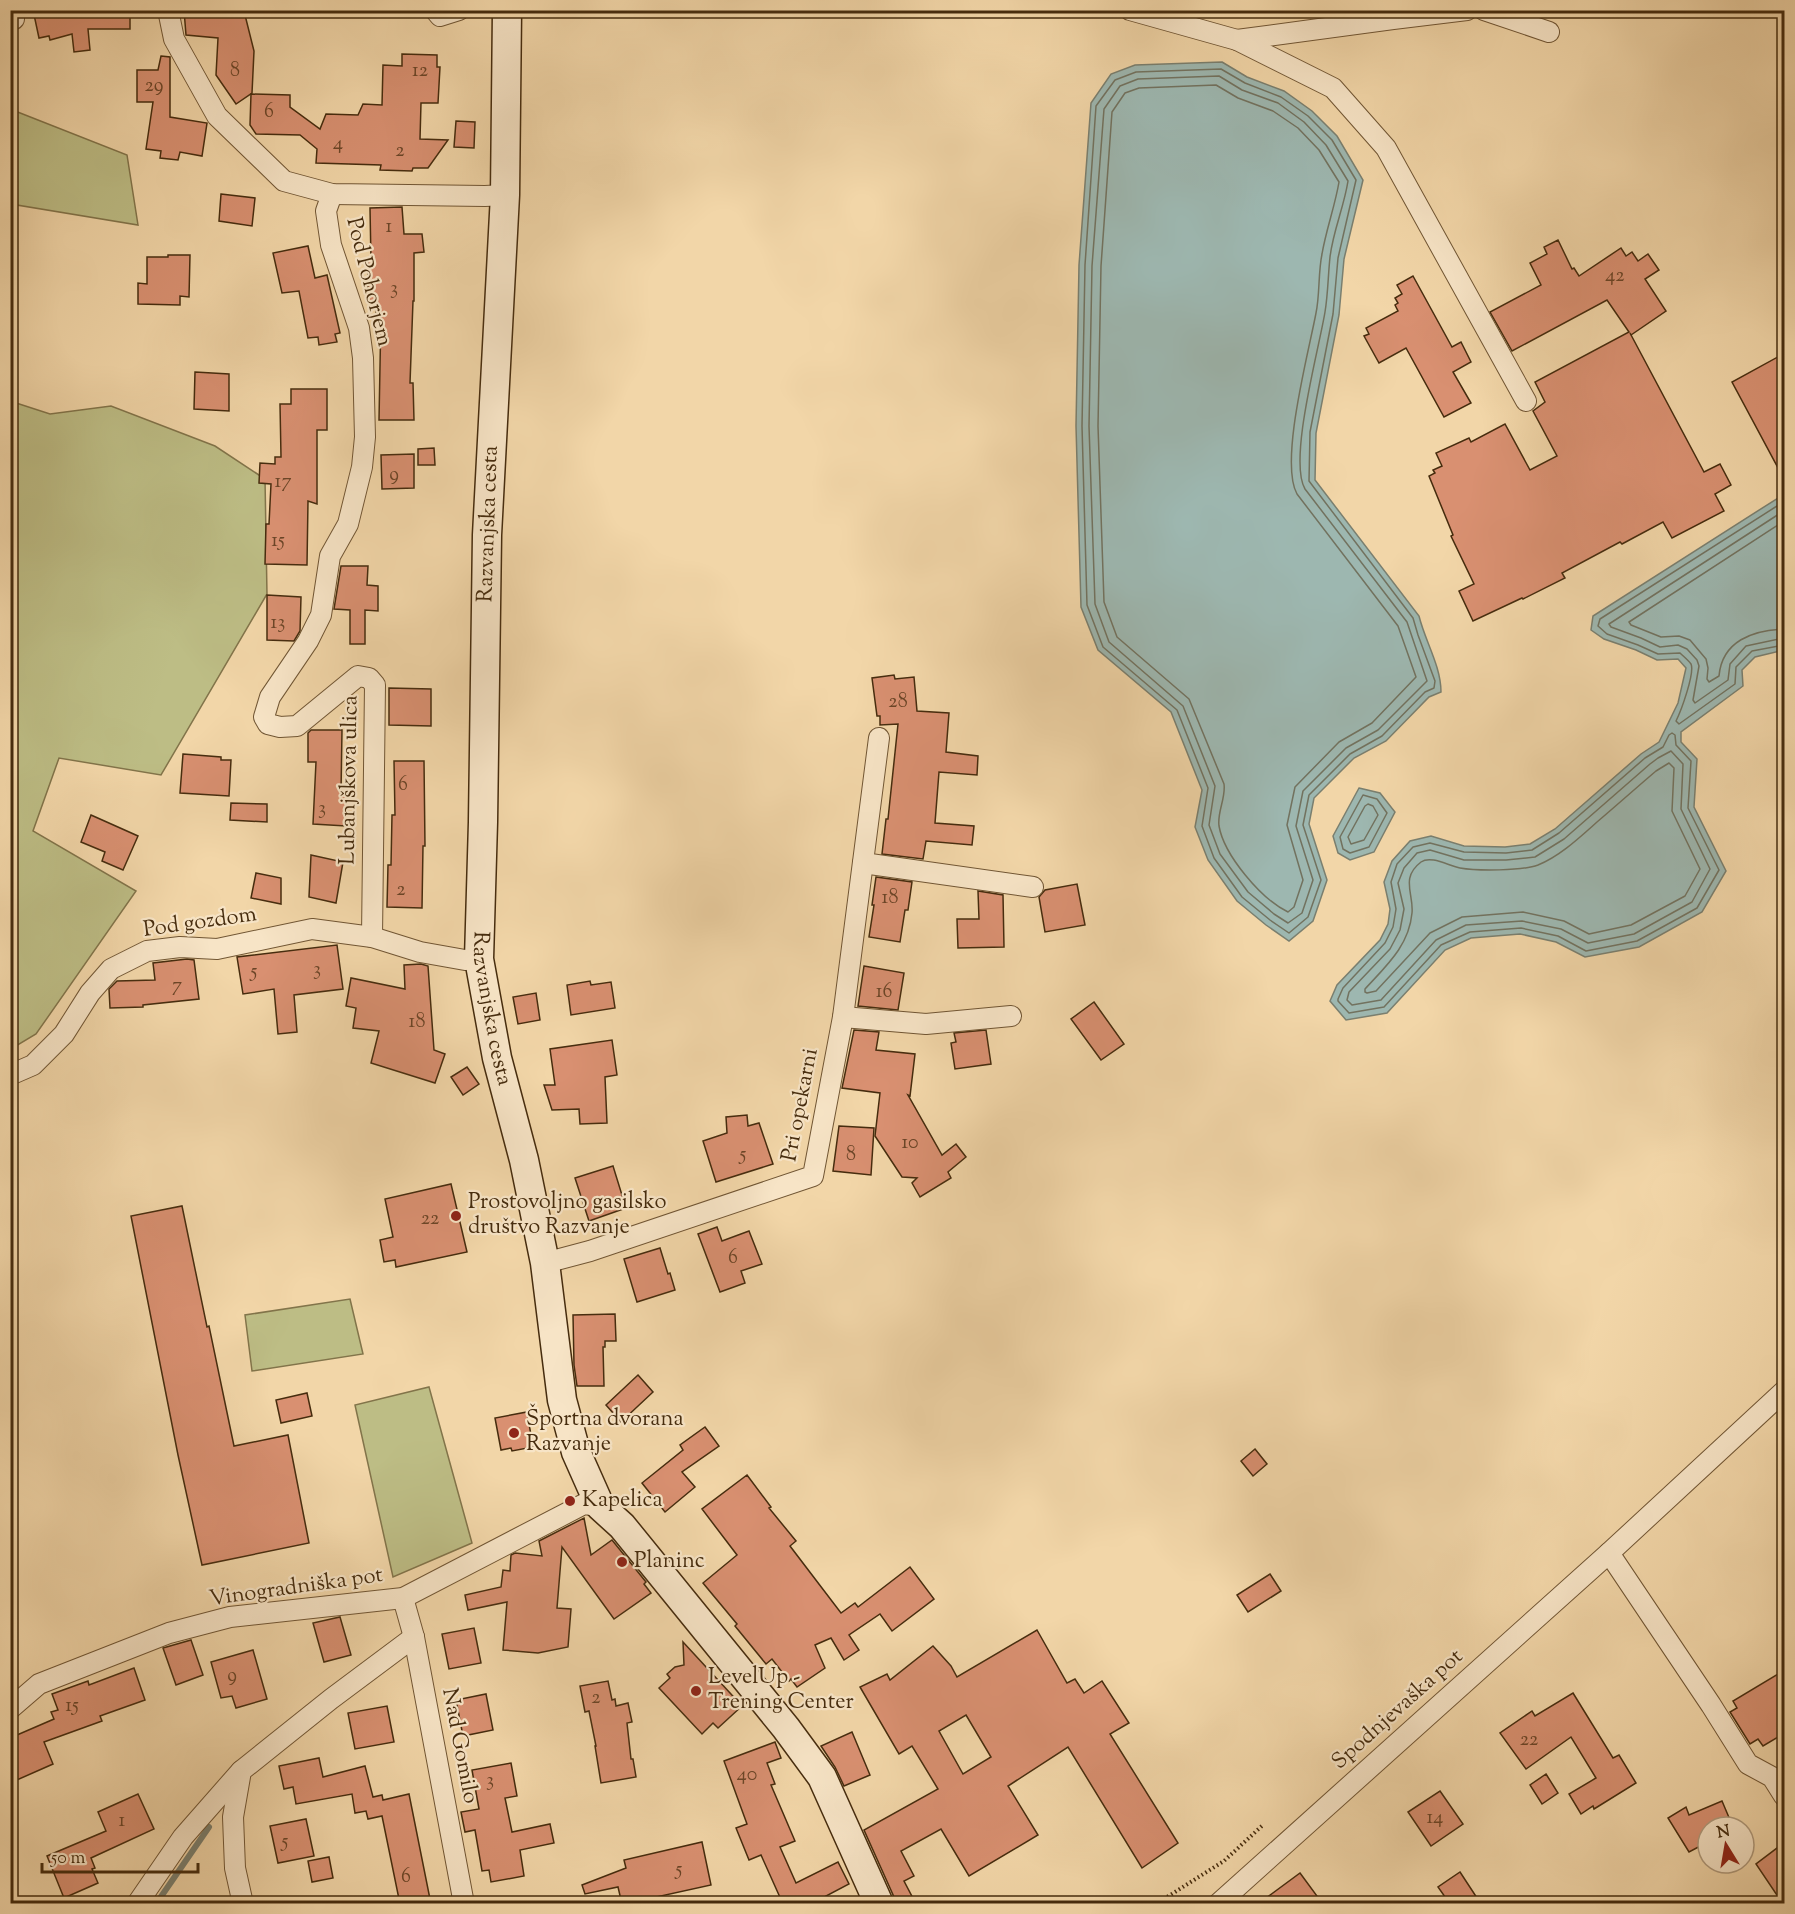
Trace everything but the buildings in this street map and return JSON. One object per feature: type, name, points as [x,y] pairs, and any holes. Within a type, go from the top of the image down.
[{"type":"street","name":"Pod Pohorjem","points":[[168,10],[174,39],[217,116],[284,181],[332,194],[505,195]]},
{"type":"street","points":[[435,10],[440,16],[459,10]]},
{"type":"street","name":"Razvanjska cesta","points":[[507,10],[505,195],[487,536],[479,959],[497,1058],[524,1160],[545,1263],[562,1400],[592,1505],[630,1536],[786,1728],[822,1777],[879,1904]]},
{"type":"street","points":[[1130,10],[1237,40],[1333,88],[1386,148],[1526,401]]},
{"type":"street","points":[[1237,40],[1467,10]]},
{"type":"street","points":[[1484,10],[1549,32]]},
{"type":"street","name":"Pod Pohorjem","points":[[297,726],[280,728],[268,724],[264,717],[270,697],[308,641],[321,615],[330,556],[348,525],[362,467],[365,437],[363,357],[359,328],[331,245],[326,212],[332,194]]},
{"type":"street","name":"Lubanjškova ulica","points":[[297,726],[358,676],[369,678],[375,684],[372,938]]},
{"type":"street","name":"Pri opekarni","points":[[545,1263],[590,1251],[813,1176],[843,1017],[879,738]]},
{"type":"street","points":[[863,863],[1033,887]]},
{"type":"street","name":"Pod gozdom","points":[[10,1075],[33,1065],[64,1034],[90,993],[111,969],[147,951],[180,947],[217,949],[312,929],[372,938],[420,952],[465,960],[479,959]]},
{"type":"street","points":[[843,1017],[926,1024],[1011,1016]]},
{"type":"street","name":"Spodnjevaška pot","points":[[1218,1904],[1610,1553],[1785,1391]]},
{"type":"street","name":"Vinogradniška pot","points":[[10,1709],[39,1684],[169,1633],[230,1617],[403,1598],[592,1505]]},
{"type":"street","points":[[1610,1553],[1711,1704],[1748,1764],[1772,1777],[1785,1796]]},
{"type":"street","name":"Nad Gomilo","points":[[403,1598],[414,1637],[464,1904]]},
{"type":"street","points":[[137,1904],[183,1837],[241,1771],[331,1699],[414,1637]]},
{"type":"street","points":[[241,1771],[233,1817],[235,1868],[243,1904]]},
{"type":"path","points":[[1156,1904],[1224,1861],[1264,1824]]},
{"type":"green space","points":[[10,109],[127,155],[138,225],[11,204]]},
{"type":"green space","points":[[10,401],[50,414],[111,406],[215,446],[265,479],[267,594],[161,775],[59,758],[33,831],[136,891],[36,1034],[11,1049]]},
{"type":"green space","points":[[350,1299],[363,1354],[252,1371],[245,1315]]},
{"type":"green space","points":[[429,1387],[472,1543],[393,1577],[355,1405]]},
{"type":"water","points":[[1222,62],[1247,77],[1284,91],[1312,111],[1337,136],[1363,180],[1344,259],[1339,315],[1316,433],[1315,480],[1419,616],[1436,663],[1441,692],[1429,697],[1386,741],[1354,758],[1314,798],[1309,824],[1327,880],[1313,921],[1289,941],[1237,901],[1208,860],[1195,827],[1202,790],[1171,712],[1098,650],[1081,607],[1076,426],[1079,265],[1091,103],[1111,74],[1135,65]]},
{"type":"water","points":[[1778,498],[1784,501],[1784,650],[1755,657],[1742,670],[1743,686],[1681,732],[1681,742],[1697,759],[1694,807],[1726,871],[1702,912],[1639,947],[1585,957],[1556,942],[1520,934],[1471,938],[1445,950],[1387,1013],[1346,1020],[1330,1001],[1337,985],[1380,940],[1388,924],[1390,909],[1384,882],[1392,861],[1410,841],[1431,836],[1464,846],[1505,847],[1530,844],[1555,829],[1641,754],[1659,742],[1678,703],[1686,668],[1678,659],[1657,660],[1604,639],[1591,630],[1593,616]]},
{"type":"water","points":[[1359,788],[1380,793],[1395,812],[1374,852],[1350,860],[1338,853],[1333,836]]},
{"type":"waterway","points":[[156,1904],[209,1827]]},
{"type":"place","name":"Prostovoljno gasilsko društvo Razvanje","points":[[456,1216]]},
{"type":"place","name":"Športna dvorana Razvanje","points":[[514,1433]]},
{"type":"place","name":"Kapelica","points":[[570,1501]]},
{"type":"place","name":"Planinc","points":[[622,1562]]},
{"type":"place","name":"LevelUp - Trening Center","points":[[696,1691]]}]
